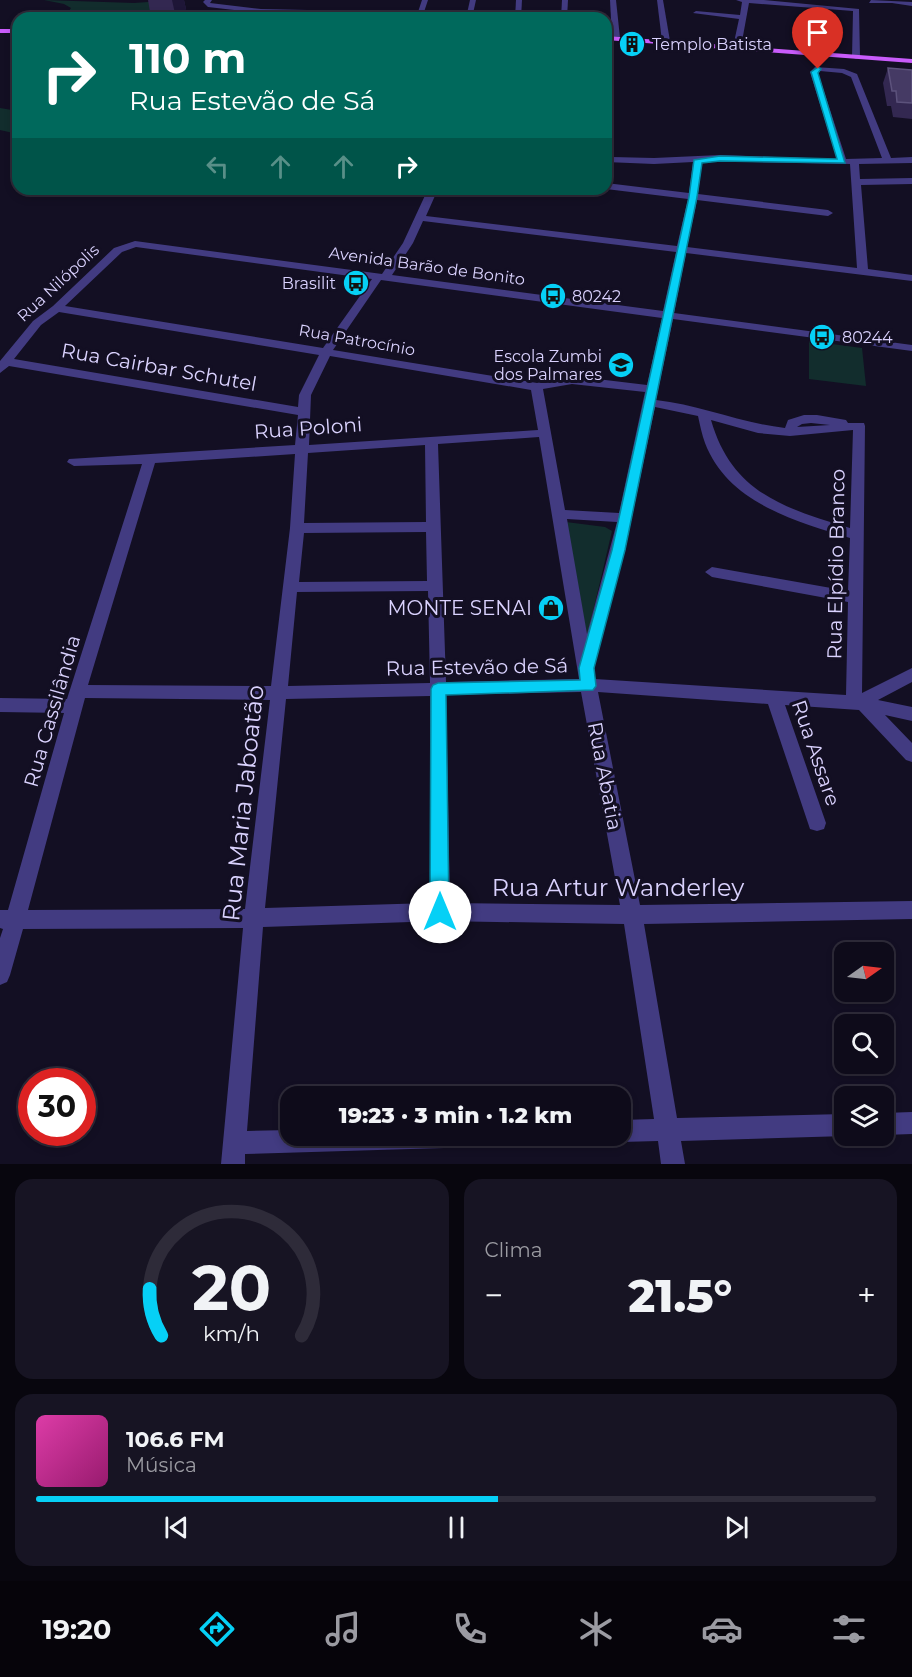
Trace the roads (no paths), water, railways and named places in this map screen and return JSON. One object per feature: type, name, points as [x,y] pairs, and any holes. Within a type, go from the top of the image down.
[{"type":"main road","points":[[612,38],[912,61]]},
{"type":"street","points":[[614,0],[616,38]]},
{"type":"street","points":[[660,0],[666,41]]},
{"type":"street","points":[[739,0],[856,10],[856,57]]},
{"type":"street","points":[[737,47],[746,0]]},
{"type":"street","points":[[208,2],[246,12]]},
{"type":"street","points":[[871,2],[912,4]]},
{"type":"street","points":[[355,12],[358,3]]},
{"type":"street","points":[[696,13],[743,17]]},
{"type":"street","points":[[828,55],[828,69]]},
{"type":"street","points":[[842,161],[814,72],[818,69],[849,72],[854,76],[887,160]]},
{"type":"street","points":[[612,159],[912,160]]},
{"type":"street","points":[[587,677],[625,518],[693,197],[698,160]]},
{"type":"street","points":[[854,161],[863,272]]},
{"type":"street","points":[[856,182],[912,181]]},
{"type":"street","points":[[612,187],[828,213]]},
{"type":"street","name":"Rua Maria Jaboatão","points":[[234,1154],[254,916],[297,528],[303,448],[303,412],[311,378],[327,351],[422,218],[431,195]]},
{"type":"street","points":[[422,218],[912,278]]},
{"type":"street","name":"Avenida Barão de Bonito","points":[[118,250],[128,245],[152,245],[912,348]]},
{"type":"street","name":"Rua Nilópolis","points":[[4,365],[28,332],[118,250]]},
{"type":"street","name":"Rua Patrocínio","points":[[57,308],[537,387],[557,382],[586,380],[651,389]]},
{"type":"street","name":"Rua Cairbar Schutel","points":[[4,365],[303,412]]},
{"type":"street","name":"Rua Abatia","points":[[537,387],[587,677],[632,915],[673,1164]]},
{"type":"street","points":[[648,403],[674,406],[704,416],[713,451],[725,468],[742,486],[767,503],[805,519],[858,535]]},
{"type":"street","name":"Rua Elpídio Branco","points":[[704,416],[758,429],[790,432],[856,426],[858,703]]},
{"type":"street","name":"Rua Poloni","points":[[74,462],[546,433]]},
{"type":"street","points":[[431,440],[438,689],[440,912]]},
{"type":"street","name":"Rua Cassilândia","points":[[0,975],[8,919],[150,459]]},
{"type":"street","points":[[558,514],[625,518]]},
{"type":"street","points":[[297,528],[433,527]]},
{"type":"street","points":[[712,572],[856,598]]},
{"type":"street","points":[[291,587],[435,586]]},
{"type":"street","points":[[912,674],[858,703],[912,755]]},
{"type":"street","name":"Rua Estevão de Sá","points":[[0,705],[76,699],[438,689],[587,677],[774,698],[858,703],[912,714]]},
{"type":"street","name":"Rua Assare","points":[[774,698],[817,823]]},
{"type":"street","name":"Rua Artur Wanderley","points":[[8,919],[176,920],[440,912],[632,915],[912,910]]},
{"type":"street","points":[[894,1124],[912,1123]]},
{"type":"street","points":[[631,1131],[834,1125]]},
{"type":"street","points":[[234,1154],[327,1146]]},
{"type":"place","name":"Templo Batista","points":[[632,44]]},
{"type":"place","name":"Brasilit","points":[[356,283]]},
{"type":"place","name":"80242","points":[[553,296]]},
{"type":"place","name":"80244","points":[[822,337]]},
{"type":"place","name":"Escola Zumbi dos Palmares","points":[[621,365]]},
{"type":"place","name":"MONTE SENAI","points":[[551,608]]}]
